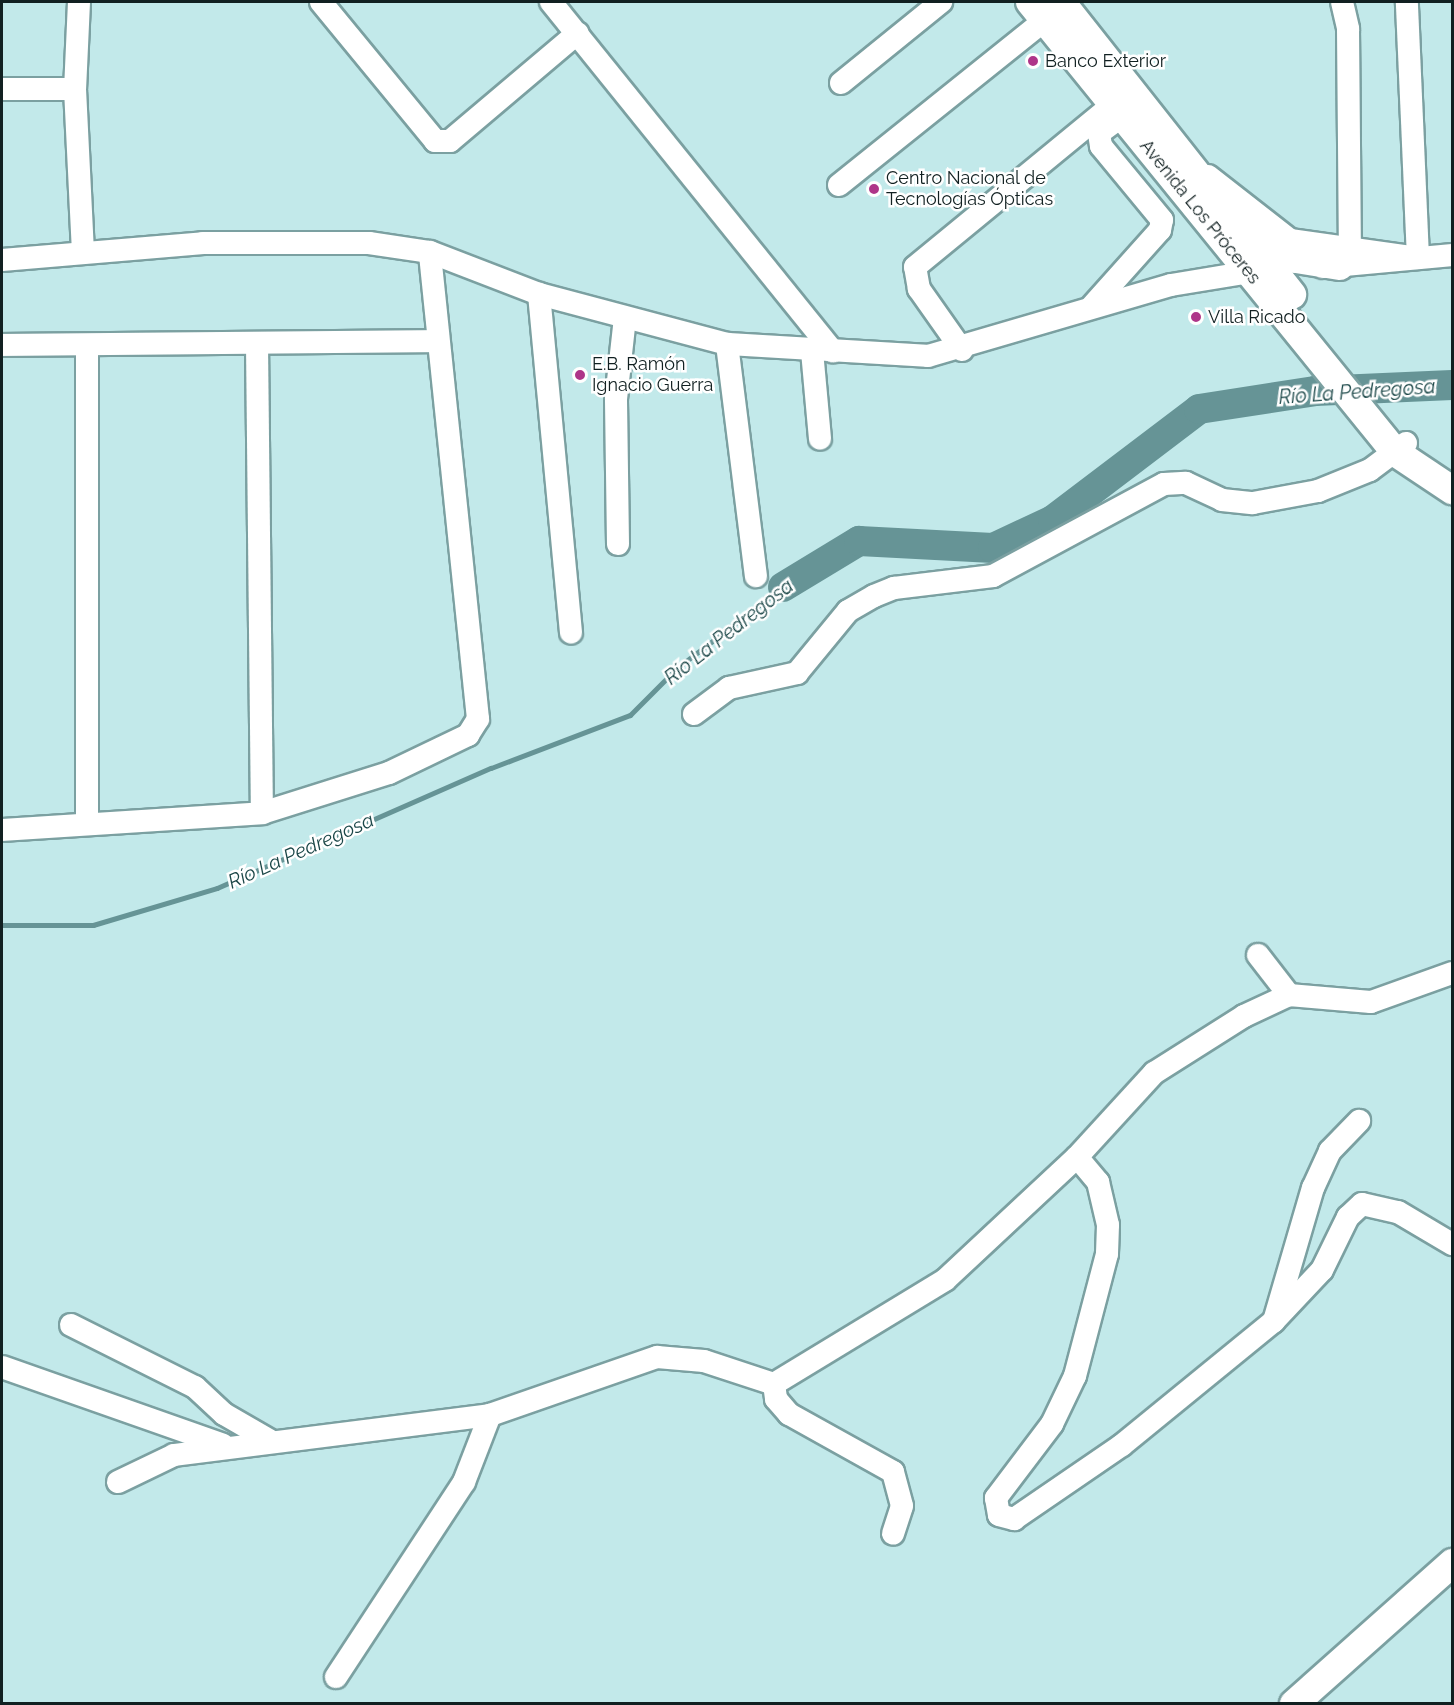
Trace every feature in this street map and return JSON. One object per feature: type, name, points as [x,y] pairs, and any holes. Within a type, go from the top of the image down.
[{"type":"main road","name":"Avenida Los Próceres","points":[[1045,8],[1117,111],[1261,271],[1401,448],[1452,490]]},
{"type":"main road","name":"Avenida Los Próceres","points":[[1045,8],[1192,162],[1261,271]]},
{"type":"main road","points":[[1192,162],[1273,248],[1296,260],[1346,260]]},
{"type":"main road","name":"Avenida Los Próceres","points":[[1401,448],[1452,483]]},
{"type":"main road","points":[[1293,1704],[1452,1563]]},
{"type":"street","points":[[79,2],[75,89],[83,251]]},
{"type":"street","points":[[321,2],[435,141],[450,141],[578,33]]},
{"type":"street","points":[[551,2],[578,33],[823,351],[820,439]]},
{"type":"street","points":[[841,83],[941,2]]},
{"type":"street","points":[[1342,2],[1348,29],[1346,260]]},
{"type":"street","points":[[1407,2],[1418,258]]},
{"type":"street","points":[[839,185],[1045,8]]},
{"type":"street","points":[[2,89],[75,89]]},
{"type":"street","points":[[1092,306],[1160,230],[1162,220],[1101,146],[1099,133],[1117,111]]},
{"type":"street","points":[[962,350],[919,289],[915,267],[1117,111]]},
{"type":"street","points":[[2,260],[83,251],[203,243],[369,243],[430,252],[539,294],[726,344],[928,356],[962,350],[1092,306],[1261,271],[1346,260],[1452,255]]},
{"type":"street","points":[[2,830],[262,813],[389,773],[468,735],[478,719],[436,341],[430,252]]},
{"type":"street","points":[[539,294],[571,632]]},
{"type":"street","points":[[618,544],[616,399],[625,317]]},
{"type":"street","points":[[2,345],[436,341]]},
{"type":"street","points":[[257,343],[262,813]]},
{"type":"street","points":[[726,344],[749,487],[756,576]]},
{"type":"street","points":[[87,346],[87,824]]},
{"type":"street","points":[[694,714],[729,688],[797,673],[848,611],[874,596],[894,588],[993,576],[1164,484],[1186,483],[1222,500],[1253,503],[1318,491],[1370,470],[1401,448]]},
{"type":"street","points":[[1258,955],[1289,995]]},
{"type":"street","points":[[118,1482],[174,1455],[269,1440],[490,1415],[657,1357],[704,1361],[774,1384],[945,1280],[1077,1157],[1154,1073],[1244,1016],[1289,995],[1371,1002],[1452,974]]},
{"type":"street","points":[[1274,1322],[1313,1188],[1330,1151],[1359,1121]]},
{"type":"street","points":[[1077,1157],[1098,1182],[1108,1225],[1107,1254],[1075,1376],[1052,1424],[996,1498],[999,1515],[1014,1519],[1041,1503],[1274,1322],[1322,1270],[1348,1217],[1362,1204],[1398,1212],[1452,1244]]},
{"type":"street","points":[[71,1325],[195,1387],[231,1419],[269,1440]]},
{"type":"street","points":[[2,1367],[227,1447]]},
{"type":"street","points":[[774,1384],[776,1399],[789,1414],[893,1472],[902,1506],[893,1534]]},
{"type":"street","points":[[336,1677],[464,1482],[490,1415]]},
{"type":"waterway","name":"Río La Pedregosa","points":[[783,587],[859,541],[993,548],[1053,520],[1199,409],[1315,391],[1452,385]]},
{"type":"waterway","name":"Río La Pedregosa","points":[[2,925],[93,925],[217,888],[491,768],[630,715],[677,668],[783,587]]},
{"type":"place","name":"Banco Exterior","points":[[1033,61]]},
{"type":"place","name":"Centro Nacional de Tecnologías Ópticas","points":[[874,189]]},
{"type":"place","name":"Villa Ricado","points":[[1196,317]]},
{"type":"place","name":"E.B. Ramón Ignacio Guerra","points":[[580,375]]}]
